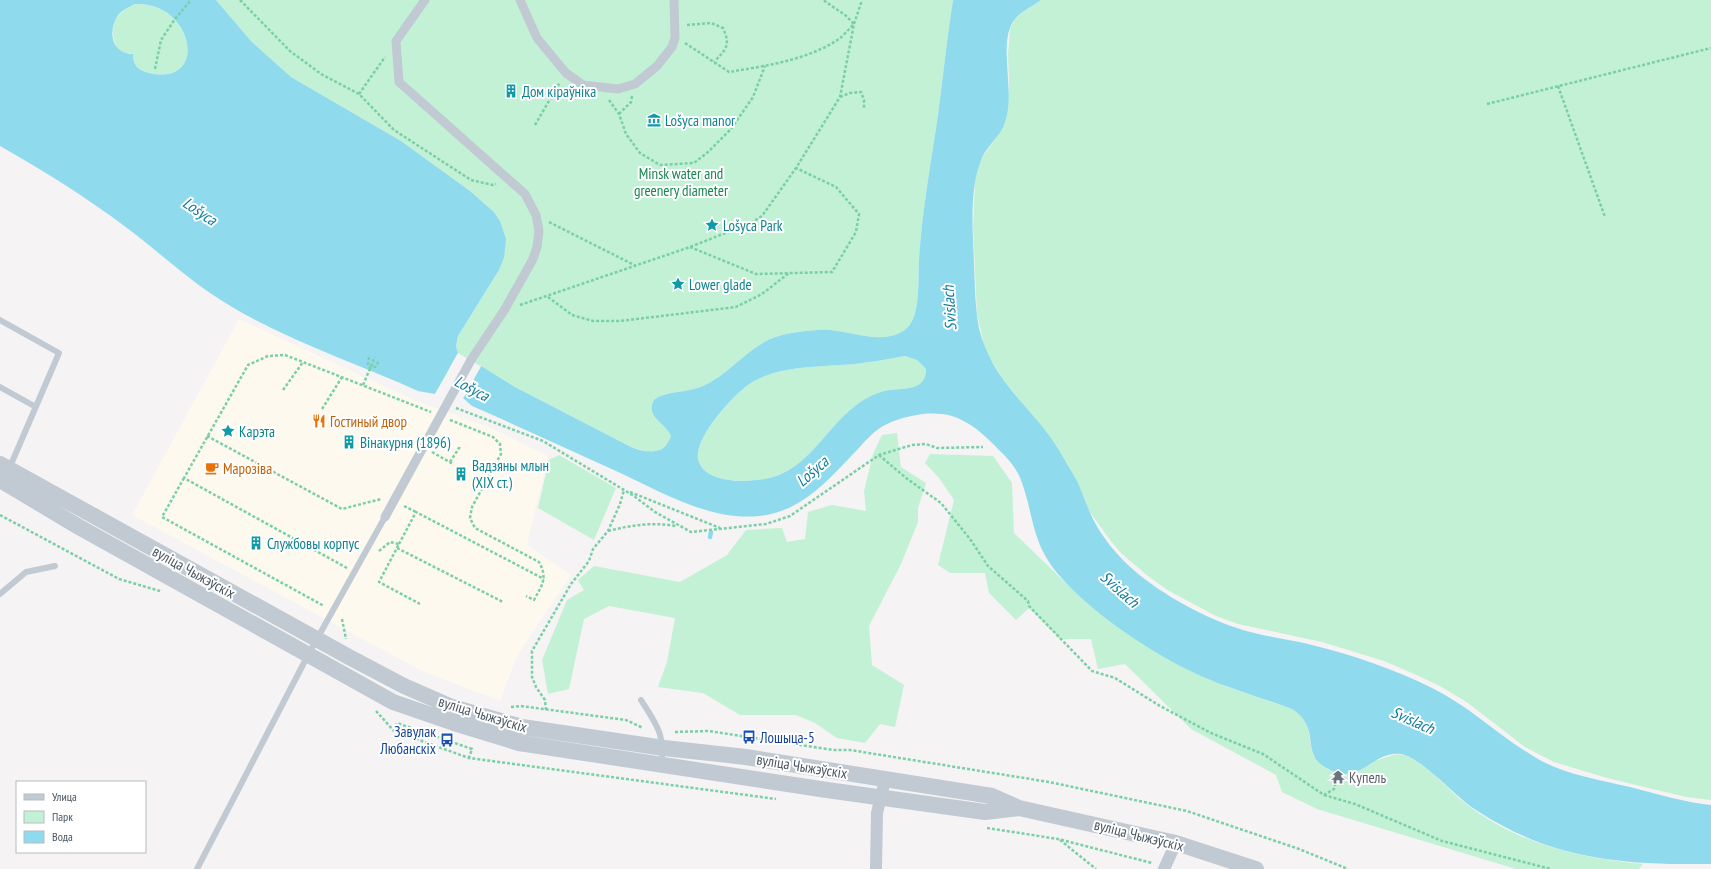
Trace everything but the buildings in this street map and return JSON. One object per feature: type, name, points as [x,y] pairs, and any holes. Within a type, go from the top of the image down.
[{"type":"street","points":[[385,517],[471,360],[505,309],[533,258],[537,247],[539,230],[536,215],[525,194],[510,179],[399,82],[396,41],[425,0]]},
{"type":"street","points":[[520,0],[537,38],[566,73],[583,85],[618,89],[635,84],[657,66],[672,47],[675,38],[674,0]]},
{"type":"street","name":"вуліца Чыжэўскіх","points":[[3,471],[404,686],[452,707],[522,727],[662,740],[746,757],[992,796],[1019,808],[1176,843],[1256,869]]},
{"type":"street","name":"вуліца Чыжэўскіх","points":[[3,471],[79,528],[392,702],[454,723],[519,743],[881,798],[985,812],[1019,808]]},
{"type":"street","points":[[876,869],[877,813],[885,780]]},
{"type":"street","points":[[1165,868],[1176,843]]},
{"type":"lane","points":[[0,320],[59,353],[36,408],[3,471]]},
{"type":"lane","points":[[0,387],[36,408]]},
{"type":"lane","points":[[197,869],[308,655],[385,517]]},
{"type":"lane","points":[[0,594],[26,572],[55,566]]},
{"type":"lane","points":[[641,700],[662,740],[662,765]]},
{"type":"path","points":[[155,69],[161,40],[175,19],[191,0]]},
{"type":"path","points":[[240,0],[290,51],[321,74],[359,94],[394,130],[471,180],[493,185],[510,179]]},
{"type":"path","points":[[824,0],[845,15],[854,24]]},
{"type":"path","points":[[505,309],[548,296],[690,247],[762,216],[796,168],[840,97],[854,24],[862,0]]},
{"type":"path","points":[[675,26],[711,23],[723,28],[728,38],[727,48],[714,62]]},
{"type":"path","points":[[675,38],[729,72],[765,66],[813,52],[839,39],[854,24]]},
{"type":"path","points":[[359,94],[396,41]]},
{"type":"path","points":[[1487,104],[1711,48]]},
{"type":"path","points":[[600,88],[619,114],[626,134],[640,153],[660,165],[694,162],[708,152],[731,129],[753,97],[765,66]]},
{"type":"path","points":[[535,125],[566,73]]},
{"type":"path","points":[[619,114],[631,102],[635,84]]},
{"type":"path","points":[[1558,86],[1606,217]]},
{"type":"path","points":[[840,97],[850,93],[861,92],[864,100],[864,108]]},
{"type":"path","points":[[690,247],[756,274],[832,272],[856,232],[859,214],[836,187],[796,168]]},
{"type":"path","points":[[536,215],[636,266]]},
{"type":"path","points":[[548,296],[572,315],[593,321],[620,321],[736,307],[762,294],[789,273]]},
{"type":"path","points":[[327,608],[162,517],[248,366],[268,356],[285,355],[493,436],[500,444],[501,454],[472,506],[470,518],[475,528],[539,562],[544,572],[544,579],[534,600],[526,596]]},
{"type":"path","points":[[369,357],[368,364],[370,368]]},
{"type":"path","points":[[363,385],[375,357]]},
{"type":"path","points":[[370,368],[375,367],[379,361]]},
{"type":"path","points":[[283,390],[303,362]]},
{"type":"path","points":[[322,409],[342,377]]},
{"type":"path","points":[[447,403],[543,441],[623,489],[678,527]]},
{"type":"path","points":[[207,436],[342,509],[389,498],[544,579]]},
{"type":"path","points":[[608,531],[632,524],[660,523],[691,532],[766,524],[790,516],[879,455],[912,445],[926,444],[938,448],[983,447]]},
{"type":"path","points":[[423,447],[453,464]]},
{"type":"path","points":[[450,462],[459,448],[462,449]]},
{"type":"path","points":[[879,455],[906,478],[941,503],[970,539],[988,566],[1028,601],[1029,606],[1092,671],[1115,678],[1160,706],[1211,733],[1263,754],[1324,795],[1355,804],[1442,841],[1551,869]]},
{"type":"path","points":[[184,478],[349,569]]},
{"type":"path","points":[[623,489],[721,529]]},
{"type":"path","points":[[546,710],[545,700],[536,687],[532,677],[532,650],[571,584],[589,561],[593,549],[608,531],[620,504],[623,489]]},
{"type":"path","points":[[416,512],[379,582],[420,604]]},
{"type":"path","points":[[0,515],[119,579],[161,591]]},
{"type":"path","points":[[378,552],[390,542],[399,544]]},
{"type":"path","points":[[397,548],[503,602]]},
{"type":"path","points":[[508,707],[521,706],[626,720],[650,731],[662,740],[709,731],[833,750],[850,750],[1049,782],[1187,811],[1299,849],[1348,869]]},
{"type":"path","points":[[394,731],[397,722],[472,750],[468,758]]},
{"type":"path","points":[[1324,795],[1334,789],[1337,777]]},
{"type":"path","points":[[982,828],[1058,839],[1165,868]]},
{"type":"path","points":[[1058,839],[1096,869]]},
{"type":"shaded area","points":[[239,319],[412,399],[486,426],[548,456],[527,545],[571,575],[517,656],[500,701],[422,671],[132,515]]},
{"type":"green space","name":"Minsk water and greenery diameter","points":[[216,0],[953,0],[922,223],[918,296],[915,315],[907,328],[897,334],[887,337],[864,336],[840,331],[818,330],[782,335],[770,339],[752,350],[720,376],[703,386],[664,395],[654,400],[664,425],[669,430],[671,436],[670,442],[658,451],[649,452],[631,447],[515,387],[458,353],[456,346],[458,336],[499,270],[504,258],[500,221],[494,212],[470,191],[401,141],[291,77],[251,41]]},
{"type":"green space","points":[[1041,0],[1711,0],[1711,800],[1686,797],[1607,778],[1554,762],[1525,747],[1468,703],[1440,686],[1412,673],[1384,661],[1322,642],[1238,624],[1216,616],[1169,591],[1148,576],[1122,554],[1110,540],[1087,508],[1077,483],[1056,445],[1002,378],[993,364],[985,349],[977,314],[973,228],[975,183],[981,159],[996,138],[1006,118],[1009,84],[1008,54],[1010,29],[1015,19]]},
{"type":"green space","points":[[135,4],[155,7],[171,15],[181,28],[187,43],[187,57],[181,68],[168,74],[149,73],[137,67],[134,62],[133,54],[119,52],[113,37],[114,24],[122,12]]},
{"type":"green space","points":[[905,356],[917,360],[926,369],[925,376],[919,385],[908,388],[887,390],[867,398],[844,416],[814,449],[792,468],[770,478],[747,481],[721,478],[702,468],[698,459],[699,450],[709,427],[727,404],[746,386],[754,381],[790,369],[855,364]]},
{"type":"green space","points":[[897,433],[901,467],[926,483],[918,508],[918,522],[901,564],[869,626],[872,665],[904,685],[895,727],[880,724],[865,743],[837,738],[815,723],[796,715],[740,715],[703,693],[658,687],[667,662],[675,618],[609,606],[584,619],[569,689],[548,694],[542,660],[567,600],[584,590],[578,580],[594,566],[680,582],[727,555],[746,530],[782,528],[787,542],[805,539],[808,512],[832,505],[866,511],[864,491],[873,454],[882,435]]},
{"type":"green space","points":[[930,454],[993,456],[1012,483],[1014,533],[1070,587],[1174,662],[1228,687],[1292,709],[1304,720],[1307,725],[1314,757],[1378,760],[1395,755],[1407,756],[1422,764],[1458,798],[1484,817],[1505,829],[1527,839],[1573,853],[1620,862],[1643,864],[1639,869],[1516,869],[1317,809],[1282,792],[1276,775],[1191,729],[1125,664],[1098,669],[1091,639],[1060,639],[1029,608],[1016,620],[989,593],[985,573],[950,573],[938,565],[954,500],[939,478],[925,463]]},
{"type":"green space","points":[[559,455],[616,488],[594,540],[538,508],[549,460]]},
{"type":"water","points":[[0,0],[216,0],[251,41],[291,77],[401,141],[470,191],[494,212],[500,221],[506,239],[504,258],[499,270],[458,336],[456,346],[458,353],[449,369],[471,384],[481,366],[515,387],[631,447],[643,451],[654,451],[660,450],[664,447],[671,436],[665,427],[654,416],[652,406],[654,400],[664,395],[703,386],[720,376],[752,350],[770,339],[782,335],[818,330],[840,331],[864,336],[887,337],[897,334],[907,328],[915,315],[917,306],[922,223],[953,0],[1041,0],[1018,16],[1009,30],[1007,57],[1009,88],[1006,118],[1001,131],[984,154],[980,163],[974,187],[972,213],[975,288],[979,328],[993,364],[1008,386],[1059,450],[1078,483],[1093,519],[1110,546],[1144,579],[1171,597],[1199,612],[1243,630],[1327,649],[1373,663],[1403,675],[1446,695],[1520,748],[1543,762],[1593,779],[1670,798],[1711,805],[1711,864],[1618,861],[1560,849],[1532,840],[1504,827],[1476,810],[1429,770],[1410,757],[1401,754],[1390,754],[1356,772],[1346,774],[1335,772],[1322,765],[1313,753],[1309,731],[1306,724],[1301,716],[1292,709],[1212,681],[1163,657],[1105,618],[1072,589],[1058,574],[1043,551],[1034,528],[1021,480],[1012,464],[1004,454],[982,433],[968,423],[957,418],[943,414],[925,414],[904,418],[883,426],[869,437],[825,483],[802,501],[789,508],[759,516],[721,514],[703,509],[667,495],[472,406],[463,398],[467,393],[444,379],[435,394],[418,391],[285,335],[259,322],[210,293],[127,228],[80,195],[0,146]],"holes":[[[135,4],[155,7],[171,15],[181,28],[187,43],[187,57],[181,68],[168,74],[145,72],[137,67],[134,62],[133,54],[126,53],[116,46],[112,34],[115,20],[121,12]],[[905,356],[917,360],[926,369],[925,376],[919,385],[908,388],[887,390],[867,398],[844,416],[814,449],[792,468],[770,478],[747,481],[721,478],[702,468],[698,459],[699,450],[709,427],[727,404],[746,386],[754,381],[790,369],[855,364]]]},
{"type":"pier","points":[[458,353],[460,354],[452,369],[471,381],[480,365],[481,366],[462,400],[464,393],[445,381],[437,395],[435,394]]},
{"type":"waterway","points":[[710,537],[711,532]]},
{"type":"place","name":"Дом кіраўніка","points":[[511,91]]},
{"type":"place","name":"Lošyca manor","points":[[654,120]]},
{"type":"place","name":"Lošyca Park","points":[[712,225]]},
{"type":"place","name":"Lower glade","points":[[678,284]]},
{"type":"place","name":"Гостиный двор","points":[[319,421]]},
{"type":"place","name":"Карэта","points":[[228,431]]},
{"type":"place","name":"Вінакурня (1896)","points":[[349,442]]},
{"type":"place","name":"Марозіва","points":[[212,468]]},
{"type":"place","name":"Вадзяны млын (XIX ст.)","points":[[461,474]]},
{"type":"place","name":"Службовы корпус","points":[[256,543]]},
{"type":"place","name":"Лошыца-5","points":[[749,737]]},
{"type":"place","name":"Завулак Любанскіх","points":[[447,740]]},
{"type":"place","name":"Купель","points":[[1338,777]]},
{"type":"water label","name":"Lošyca","points":[[200,211]]},
{"type":"water label","name":"Svislach","points":[[949,308]]},
{"type":"water label","name":"Lošyca","points":[[472,388]]},
{"type":"water label","name":"Lošyca","points":[[812,471]]},
{"type":"water label","name":"Svislach","points":[[1120,589]]},
{"type":"water label","name":"Svislach","points":[[1413,720]]}]
